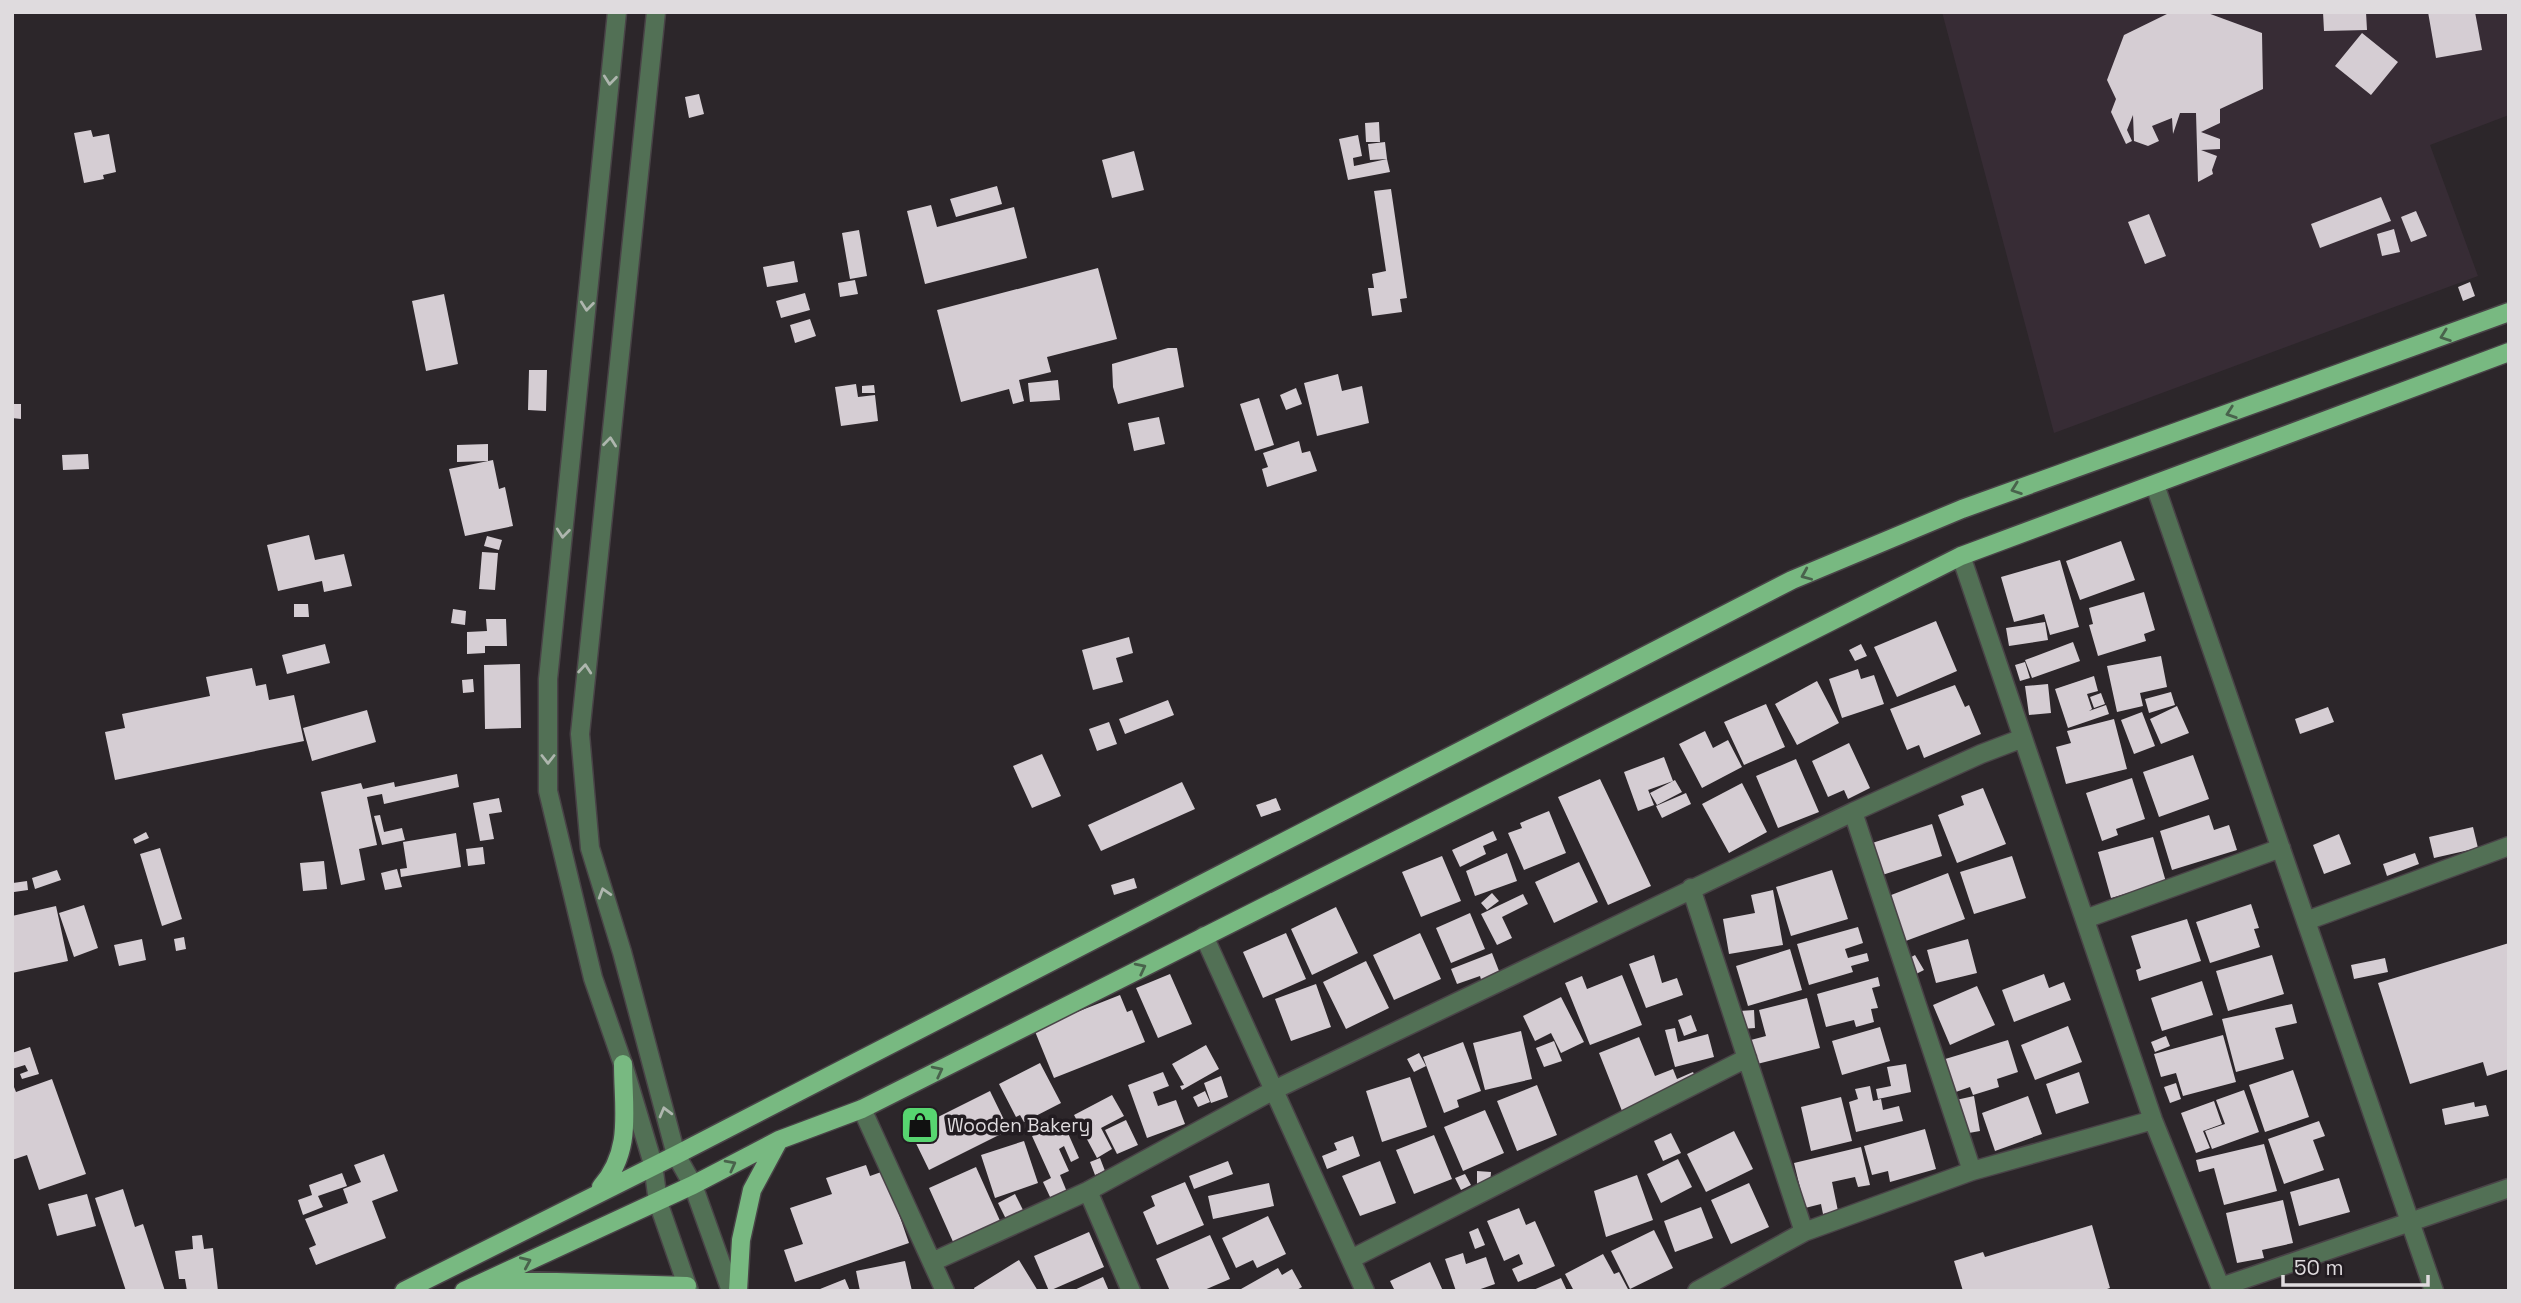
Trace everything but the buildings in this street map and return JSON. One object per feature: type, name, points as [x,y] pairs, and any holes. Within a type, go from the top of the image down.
[{"type":"main road","points":[[404,1291],[653,1164],[676,1155],[1792,580],[1962,509],[2509,312]]},
{"type":"main road","points":[[464,1291],[658,1202],[779,1140],[862,1109],[1961,556],[2509,352]]},
{"type":"main road","points":[[596,1193],[615,1171],[624,1149],[623,1064]]},
{"type":"main road","points":[[737,1291],[741,1240],[752,1190],[779,1140]]},
{"type":"main road","points":[[485,1280],[688,1288]]},
{"type":"street","points":[[617,12],[548,679],[548,791],[593,978],[623,1064],[653,1164],[658,1202],[688,1288]]},
{"type":"street","points":[[656,12],[580,734],[590,848],[622,952],[676,1155],[693,1185],[731,1291]]},
{"type":"street","points":[[2155,485],[2434,1291]]},
{"type":"street","points":[[1961,556],[2153,1120],[2221,1289],[2509,1188]]},
{"type":"street","points":[[932,1262],[1088,1191],[1274,1090],[1691,888],[1853,811],[2023,738]]},
{"type":"street","points":[[1853,811],[1972,1171]]},
{"type":"street","points":[[2306,921],[2509,846]]},
{"type":"street","points":[[2084,919],[2281,848]]},
{"type":"street","points":[[1691,888],[1804,1231]]},
{"type":"street","points":[[1204,936],[1365,1291]]},
{"type":"street","points":[[1351,1259],[1747,1058]]},
{"type":"street","points":[[862,1109],[945,1291]]},
{"type":"street","points":[[1697,1291],[1804,1231],[1972,1171],[2153,1120]]},
{"type":"street","points":[[1088,1191],[1131,1291]]},
{"type":"shaded area","points":[[1942,12],[2509,12],[2509,115],[2430,145],[2478,276],[2054,433]]},
{"type":"place","name":"Wooden Bakery","points":[[920,1125]]}]
